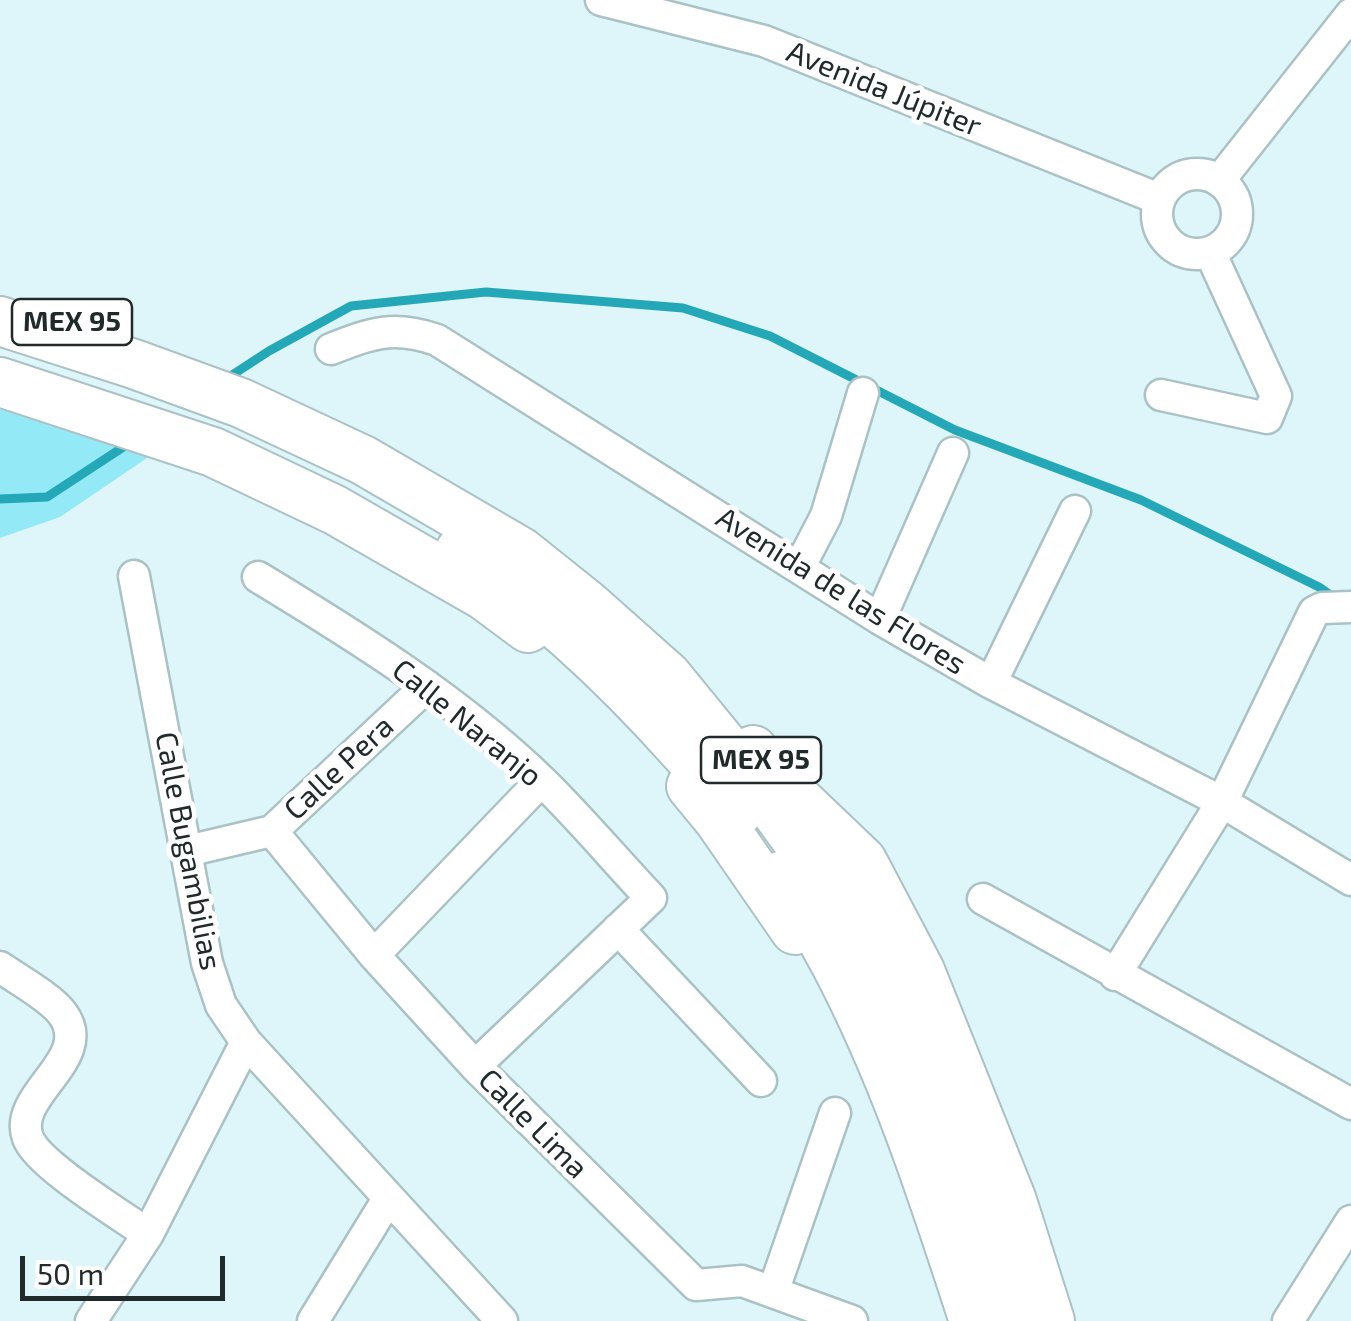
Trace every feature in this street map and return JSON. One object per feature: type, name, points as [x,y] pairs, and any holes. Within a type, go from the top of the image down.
[{"type":"main road","name":"MEX 95","points":[[0,299],[127,379]]},
{"type":"main road","name":"MEX 95","points":[[0,321],[127,379],[362,460],[521,552],[667,676],[824,876],[879,968],[935,1081],[1020,1321]]},
{"type":"main road","name":"MEX 95","points":[[0,351],[127,379]]},
{"type":"main road","name":"MEX 95","points":[[0,382],[127,379]]},
{"type":"main road","name":"MEX 95","points":[[233,417],[334,510],[485,596],[569,658],[644,733],[720,820],[784,912],[837,1006],[883,1110],[953,1321]]},
{"type":"main road","name":"MEX 95","points":[[233,417],[420,525],[499,577],[582,646],[733,805],[800,898],[852,996],[900,1102],[974,1321]]},
{"type":"main road","name":"MEX 95","points":[[233,417],[446,481],[531,537],[616,606],[701,684],[775,778],[862,861],[920,971],[1012,1201],[1050,1321]]},
{"type":"street","name":"Avenida Júpiter","points":[[602,0],[764,41],[1159,199]]},
{"type":"street","points":[[1220,180],[1351,14]]},
{"type":"street","points":[[1194,174],[1220,180],[1234,199],[1237,212],[1234,228],[1224,243],[1210,252],[1187,253],[1166,240],[1156,216],[1159,199],[1177,179],[1194,174]]},
{"type":"street","points":[[1161,394],[1267,418],[1276,396],[1210,252]]},
{"type":"street","name":"Avenida de las Flores","points":[[331,348],[377,331],[413,332],[437,340],[880,619],[990,682],[1222,802],[1351,880]]},
{"type":"street","points":[[800,566],[826,516],[863,393]]},
{"type":"street","points":[[880,619],[953,453]]},
{"type":"street","points":[[990,682],[1075,512]]},
{"type":"street","name":"Calle Bugambilias","points":[[134,576],[207,963],[221,1005],[246,1042],[502,1321]]},
{"type":"street","name":"Calle Naranjo","points":[[258,578],[346,630],[426,686],[542,781],[651,898],[618,929]]},
{"type":"street","points":[[1115,975],[1222,802],[1314,612],[1337,608]]},
{"type":"street","name":"Calle Pera","points":[[187,851],[272,832],[426,686]]},
{"type":"street","points":[[374,955],[542,781]]},
{"type":"street","name":"Calle Lima","points":[[272,832],[374,955],[475,1066],[696,1285],[742,1281],[852,1321]]},
{"type":"street","points":[[983,899],[1351,1104]]},
{"type":"street","points":[[475,1066],[618,929],[761,1082]]},
{"type":"street","points":[[0,967],[62,1012],[70,1031],[65,1056],[27,1113],[26,1136],[39,1156],[148,1234]]},
{"type":"street","points":[[90,1321],[148,1234],[246,1042]]},
{"type":"street","points":[[773,1292],[835,1112]]},
{"type":"street","points":[[313,1321],[388,1200]]},
{"type":"street","points":[[1288,1321],[1351,1222]]},
{"type":"shaded area","points":[[0,409],[150,456],[60,517],[0,538]]},
{"type":"waterway","points":[[223,381],[351,306],[486,292],[683,308],[770,336],[955,430],[1141,500],[1333,597]]},
{"type":"waterway","points":[[0,499],[47,497],[131,442]]}]
